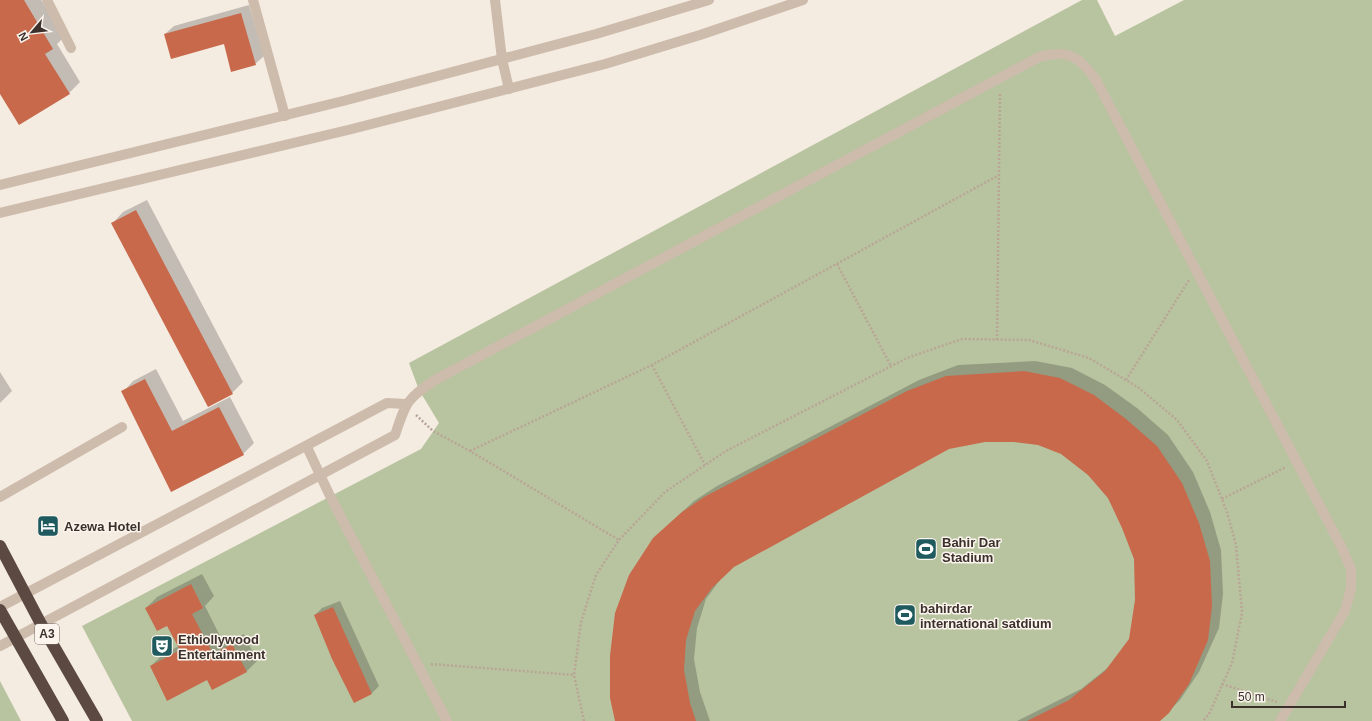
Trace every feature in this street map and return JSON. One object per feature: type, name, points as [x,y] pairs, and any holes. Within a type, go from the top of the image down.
[{"type":"highway","name":"A3","points":[[0,546],[41,624],[97,721]]},
{"type":"highway","name":"A3","points":[[0,609],[63,721]]},
{"type":"street","points":[[47,0],[71,48]]},
{"type":"street","points":[[253,0],[285,116]]},
{"type":"street","points":[[494,0],[502,59],[509,89]]},
{"type":"street","points":[[0,185],[285,116],[596,34],[709,0]]},
{"type":"street","points":[[0,213],[509,89],[605,64],[700,35],[803,0]]},
{"type":"street","points":[[0,646],[395,435],[405,404],[419,390],[435,380],[1039,57],[1056,52],[1072,56],[1084,64],[1096,80],[1342,548],[1350,568],[1351,588],[1345,611],[1280,721]]},
{"type":"street","points":[[0,609],[25,593],[307,447],[387,403],[405,404]]},
{"type":"street","points":[[0,497],[122,427]]},
{"type":"street","points":[[307,447],[320,476],[447,721]]},
{"type":"path","points":[[997,340],[1000,78]]},
{"type":"path","points":[[470,451],[652,365],[999,175]]},
{"type":"path","points":[[837,264],[891,366]]},
{"type":"path","points":[[1126,380],[1195,270]]},
{"type":"path","points":[[584,721],[574,675],[581,622],[596,575],[619,540],[665,492],[726,451],[891,366],[907,358],[962,339],[1029,340],[1089,358],[1139,388],[1177,420],[1207,462],[1227,512],[1236,545],[1242,613],[1232,663],[1209,714],[1203,721]]},
{"type":"path","points":[[652,365],[705,465]]},
{"type":"path","points":[[405,404],[433,431],[470,451],[619,540]]},
{"type":"path","points":[[1222,499],[1296,462]]},
{"type":"path","points":[[418,663],[574,675]]},
{"type":"path","points":[[1222,684],[1289,706]]},
{"type":"green space","points":[[1082,0],[1097,0],[1115,36],[1184,0],[1372,0],[1372,721],[132,721],[82,626],[421,449],[439,423],[419,390],[409,363]]},
{"type":"green space","points":[[0,681],[21,721],[0,721]]},
{"type":"building","points":[[0,0],[24,0],[53,49],[45,54],[70,94],[19,125],[0,94]]},
{"type":"building","points":[[241,13],[256,65],[231,72],[224,44],[171,59],[164,34]]},
{"type":"building","points":[[136,210],[233,394],[208,407],[111,223]]},
{"type":"building","points":[[1024,371],[1060,378],[1094,395],[1126,419],[1157,446],[1182,483],[1199,523],[1210,561],[1212,606],[1208,640],[1189,684],[1169,713],[1160,721],[1027,721],[1069,700],[1105,671],[1129,639],[1135,600],[1134,559],[1108,498],[1088,475],[1061,454],[1038,445],[1014,442],[985,442],[949,449],[734,567],[712,588],[695,611],[686,640],[684,670],[690,703],[696,721],[615,721],[610,698],[610,656],[615,613],[629,575],[653,538],[682,512],[704,497],[907,391],[946,376]]},
{"type":"building","points":[[145,379],[172,431],[219,407],[244,455],[171,492],[121,391]]},
{"type":"building","points":[[191,584],[203,608],[192,614],[213,654],[232,644],[247,672],[212,690],[207,680],[167,701],[150,666],[180,650],[167,626],[157,631],[145,608]]},
{"type":"building","points":[[333,607],[372,694],[354,703],[332,659],[314,615]]},
{"type":"place","name":"Azewa Hotel","points":[[48,526]]},
{"type":"place","name":"Bahir Dar Stadium","points":[[926,549]]},
{"type":"place","name":"bahirdar international satdium","points":[[905,615]]},
{"type":"place","name":"Ethiollywood Entertainment","points":[[162,646]]}]
